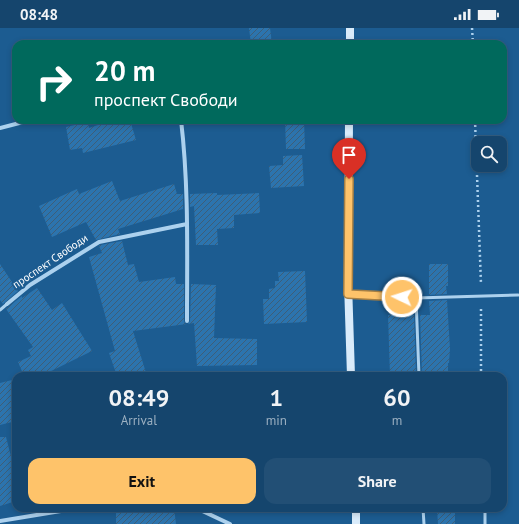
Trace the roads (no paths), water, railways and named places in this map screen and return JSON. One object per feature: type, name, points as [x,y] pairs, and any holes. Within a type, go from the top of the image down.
[{"type":"main road","points":[[348,40],[350,28]]},
{"type":"main road","points":[[349,124],[348,294],[351,372]]},
{"type":"main road","points":[[356,512],[356,524]]},
{"type":"street","points":[[0,128],[15,124]]},
{"type":"street","points":[[181,124],[185,153],[187,224],[187,321]]},
{"type":"street","name":"проспект Свободи","points":[[7,304],[30,286],[99,242],[187,224]]},
{"type":"street","points":[[0,521],[55,512]]},
{"type":"street","points":[[204,512],[230,524]]},
{"type":"lane","points":[[348,294],[416,298],[518,295]]},
{"type":"lane","points":[[416,298],[418,372]]},
{"type":"lane","name":"проспект Свободи","points":[[0,310],[7,304]]},
{"type":"lane","points":[[423,512],[424,524]]},
{"type":"lane","points":[[485,512],[485,524]]}]
